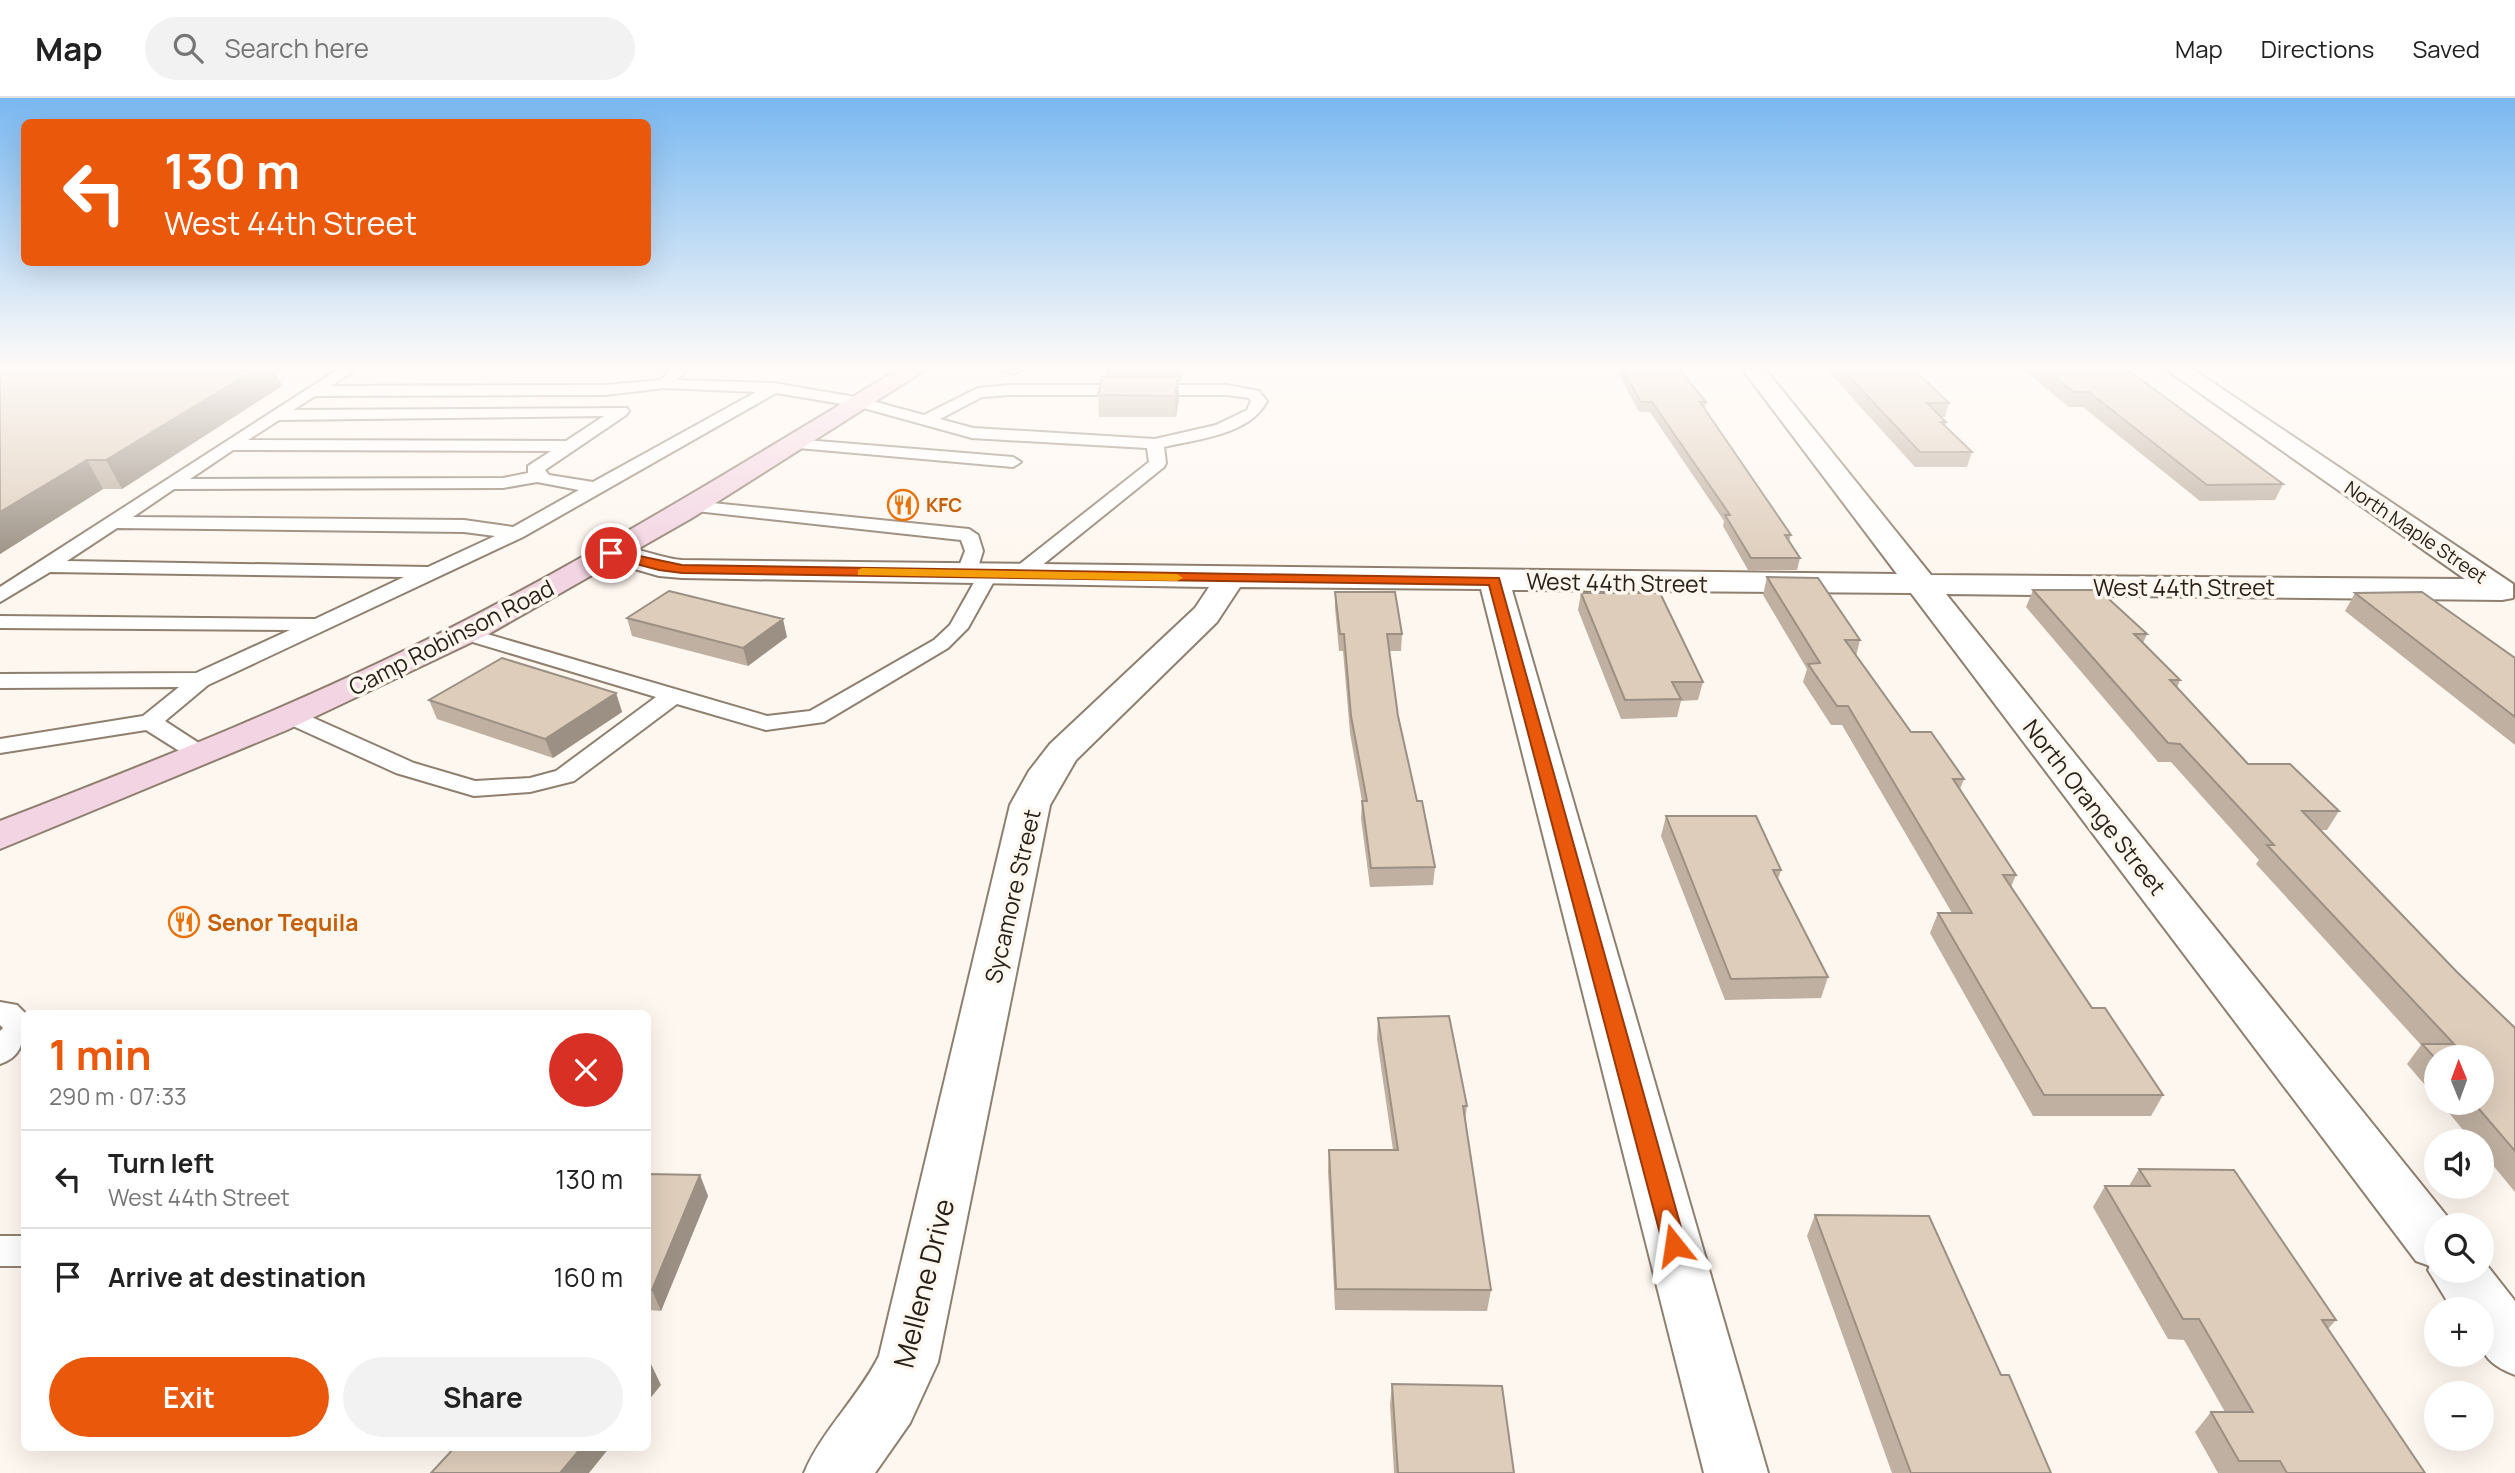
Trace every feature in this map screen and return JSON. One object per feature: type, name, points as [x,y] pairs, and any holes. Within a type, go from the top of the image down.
[{"type":"main road","name":"Camp Robinson Road","points":[[0,836],[290,716],[463,633],[693,506],[809,434]]},
{"type":"street","name":"North Orange Street","points":[[1804,434],[2424,1229]]},
{"type":"street","name":"North Maple Street","points":[[2272,434],[2507,594]]},
{"type":"street","name":"West 44th Street","points":[[611,553],[659,566],[682,569],[2507,594]]},
{"type":"street","name":"Sycamore Street","points":[[953,1159],[1030,805],[1048,771],[1063,752],[1206,615],[1223,591],[1227,578]]},
{"type":"street","points":[[1494,581],[1736,1473]]},
{"type":"street","name":"Mellene Drive","points":[[836,1473],[888,1402],[908,1362],[953,1159]]},
{"type":"street","points":[[2466,1283],[2515,1346]]},
{"type":"lane","points":[[0,596],[247,434]]},
{"type":"lane","points":[[585,434],[534,470],[544,479],[596,488]]},
{"type":"lane","points":[[0,746],[150,722],[200,680],[516,533],[692,434]]},
{"type":"lane","points":[[991,434],[1155,444],[1196,434]]},
{"type":"lane","points":[[793,444],[1013,462]]},
{"type":"lane","points":[[463,633],[766,723],[816,717],[941,643],[958,628],[991,574],[1158,463],[1155,444]]},
{"type":"lane","points":[[230,445],[566,446]]},
{"type":"lane","points":[[170,484],[503,482],[540,475]]},
{"type":"lane","points":[[693,506],[969,535],[973,540],[974,551],[991,574]]},
{"type":"lane","points":[[113,522],[464,526],[516,533]]},
{"type":"lane","points":[[45,566],[432,572]]},
{"type":"lane","points":[[0,622],[320,624]]},
{"type":"lane","points":[[0,681],[200,680]]},
{"type":"lane","points":[[290,716],[405,768],[474,789],[530,785],[565,776],[674,695]]},
{"type":"lane","points":[[150,722],[200,754]]},
{"type":"lane","points":[[0,1052],[21,1027],[3,1013]]},
{"type":"lane","points":[[0,1251],[21,1251]]},
{"type":"building","points":[[0,434],[148,434],[106,460],[87,460],[0,512]]},
{"type":"building","points":[[1674,434],[1722,434],[1791,535],[1785,535],[1800,558],[1751,558],[1725,515],[1730,515]]},
{"type":"building","points":[[1903,434],[1954,434],[1972,452],[1920,452]]},
{"type":"building","points":[[2143,434],[2215,434],[2283,484],[2207,485]]},
{"type":"building","points":[[1767,577],[1818,578],[1860,640],[1845,640],[1911,732],[1931,732],[1964,779],[1953,779],[2016,875],[2003,875],[2092,1008],[2105,1008],[2163,1095],[2044,1095],[1938,913],[1972,913],[1848,706],[1837,706],[1808,664],[1820,663]]},
{"type":"building","points":[[2033,590],[2099,590],[2147,634],[2134,634],[2180,680],[2170,680],[2248,764],[2290,764],[2339,811],[2302,811],[2456,971],[2515,1028],[2515,1151],[2484,1115],[2494,1115],[2494,1045],[2424,1046],[2422,1044],[2454,1044],[2267,845],[2274,845],[2180,744],[2168,743]]},
{"type":"building","points":[[669,591],[783,619],[743,648],[627,618]]},
{"type":"building","points":[[1335,592],[1395,592],[1402,634],[1387,634],[1398,716],[1417,801],[1422,801],[1435,867],[1371,868],[1362,801],[1367,801],[1351,716],[1344,634],[1340,634]]},
{"type":"building","points":[[2422,592],[2515,658],[2515,717],[2355,593]]},
{"type":"building","points":[[1581,593],[1660,593],[1703,682],[1672,682],[1681,699],[1625,700]]},
{"type":"building","points":[[502,658],[616,693],[545,739],[429,700]]},
{"type":"building","points":[[1666,816],[1756,816],[1781,870],[1773,870],[1828,977],[1731,979]]},
{"type":"building","points":[[1449,1016],[1467,1106],[1463,1106],[1491,1290],[1336,1289],[1329,1150],[1398,1150],[1378,1018]]},
{"type":"building","points":[[2139,1169],[2234,1170],[2336,1320],[2322,1320],[2425,1473],[2287,1473],[2280,1461],[2239,1461],[2211,1412],[2253,1412],[2199,1319],[2183,1319],[2105,1186],[2150,1186]]},
{"type":"building","points":[[651,1174],[700,1175],[652,1290]]},
{"type":"building","points":[[1815,1215],[1929,1216],[2001,1375],[2009,1375],[2051,1473],[1911,1473]]},
{"type":"building","points":[[1392,1384],[1502,1386],[1514,1473],[1398,1473]]},
{"type":"building","points":[[451,1451],[579,1451],[560,1473],[431,1473]]},
{"type":"slow traffic","points":[[862,572],[1177,578]]},
{"type":"place","name":"KFC","points":[[903,505]]},
{"type":"place","name":"Senor Tequila","points":[[184,922]]},
{"type":"route","points":[[611,553],[659,566],[682,569],[1494,581],[1674,1245]]}]
